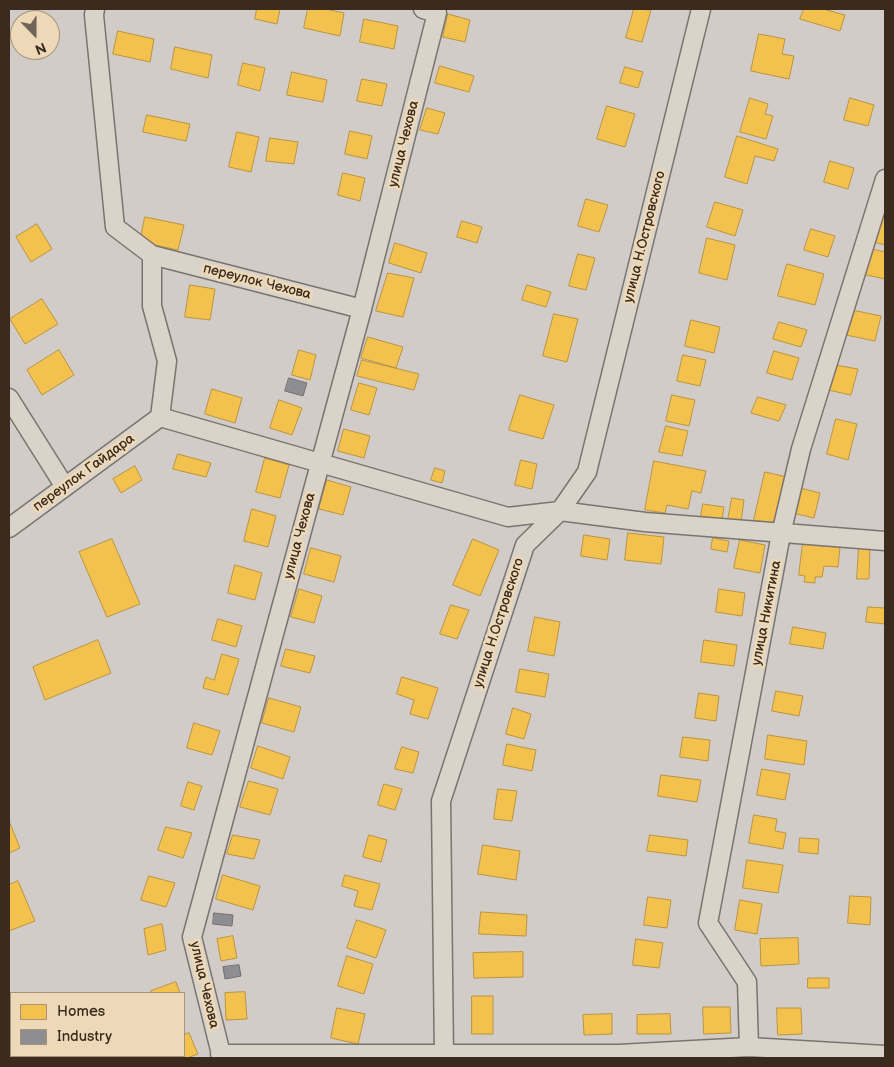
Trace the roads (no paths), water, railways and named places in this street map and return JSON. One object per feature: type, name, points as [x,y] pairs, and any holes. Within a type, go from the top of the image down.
[{"type":"street","name":"улица Н.Островского","points":[[443,1056],[441,801],[525,545],[560,511],[587,472],[701,9]]},
{"type":"street","points":[[90,11],[115,227],[152,255],[152,306],[167,361],[160,417],[508,517],[560,511],[645,522],[885,541]]},
{"type":"street","name":"улица Чехова","points":[[221,1056],[192,937],[362,308],[430,11]]},
{"type":"street","name":"улица Никитина","points":[[749,1047],[747,982],[708,923],[782,534],[801,449],[885,178]]},
{"type":"street","name":"переулок Чехова","points":[[152,255],[362,308]]},
{"type":"street","points":[[9,398],[65,487]]},
{"type":"street","name":"переулок Гайдара","points":[[9,528],[160,417]]},
{"type":"street","points":[[221,1056],[619,1056],[749,1047],[885,1055]]}]
